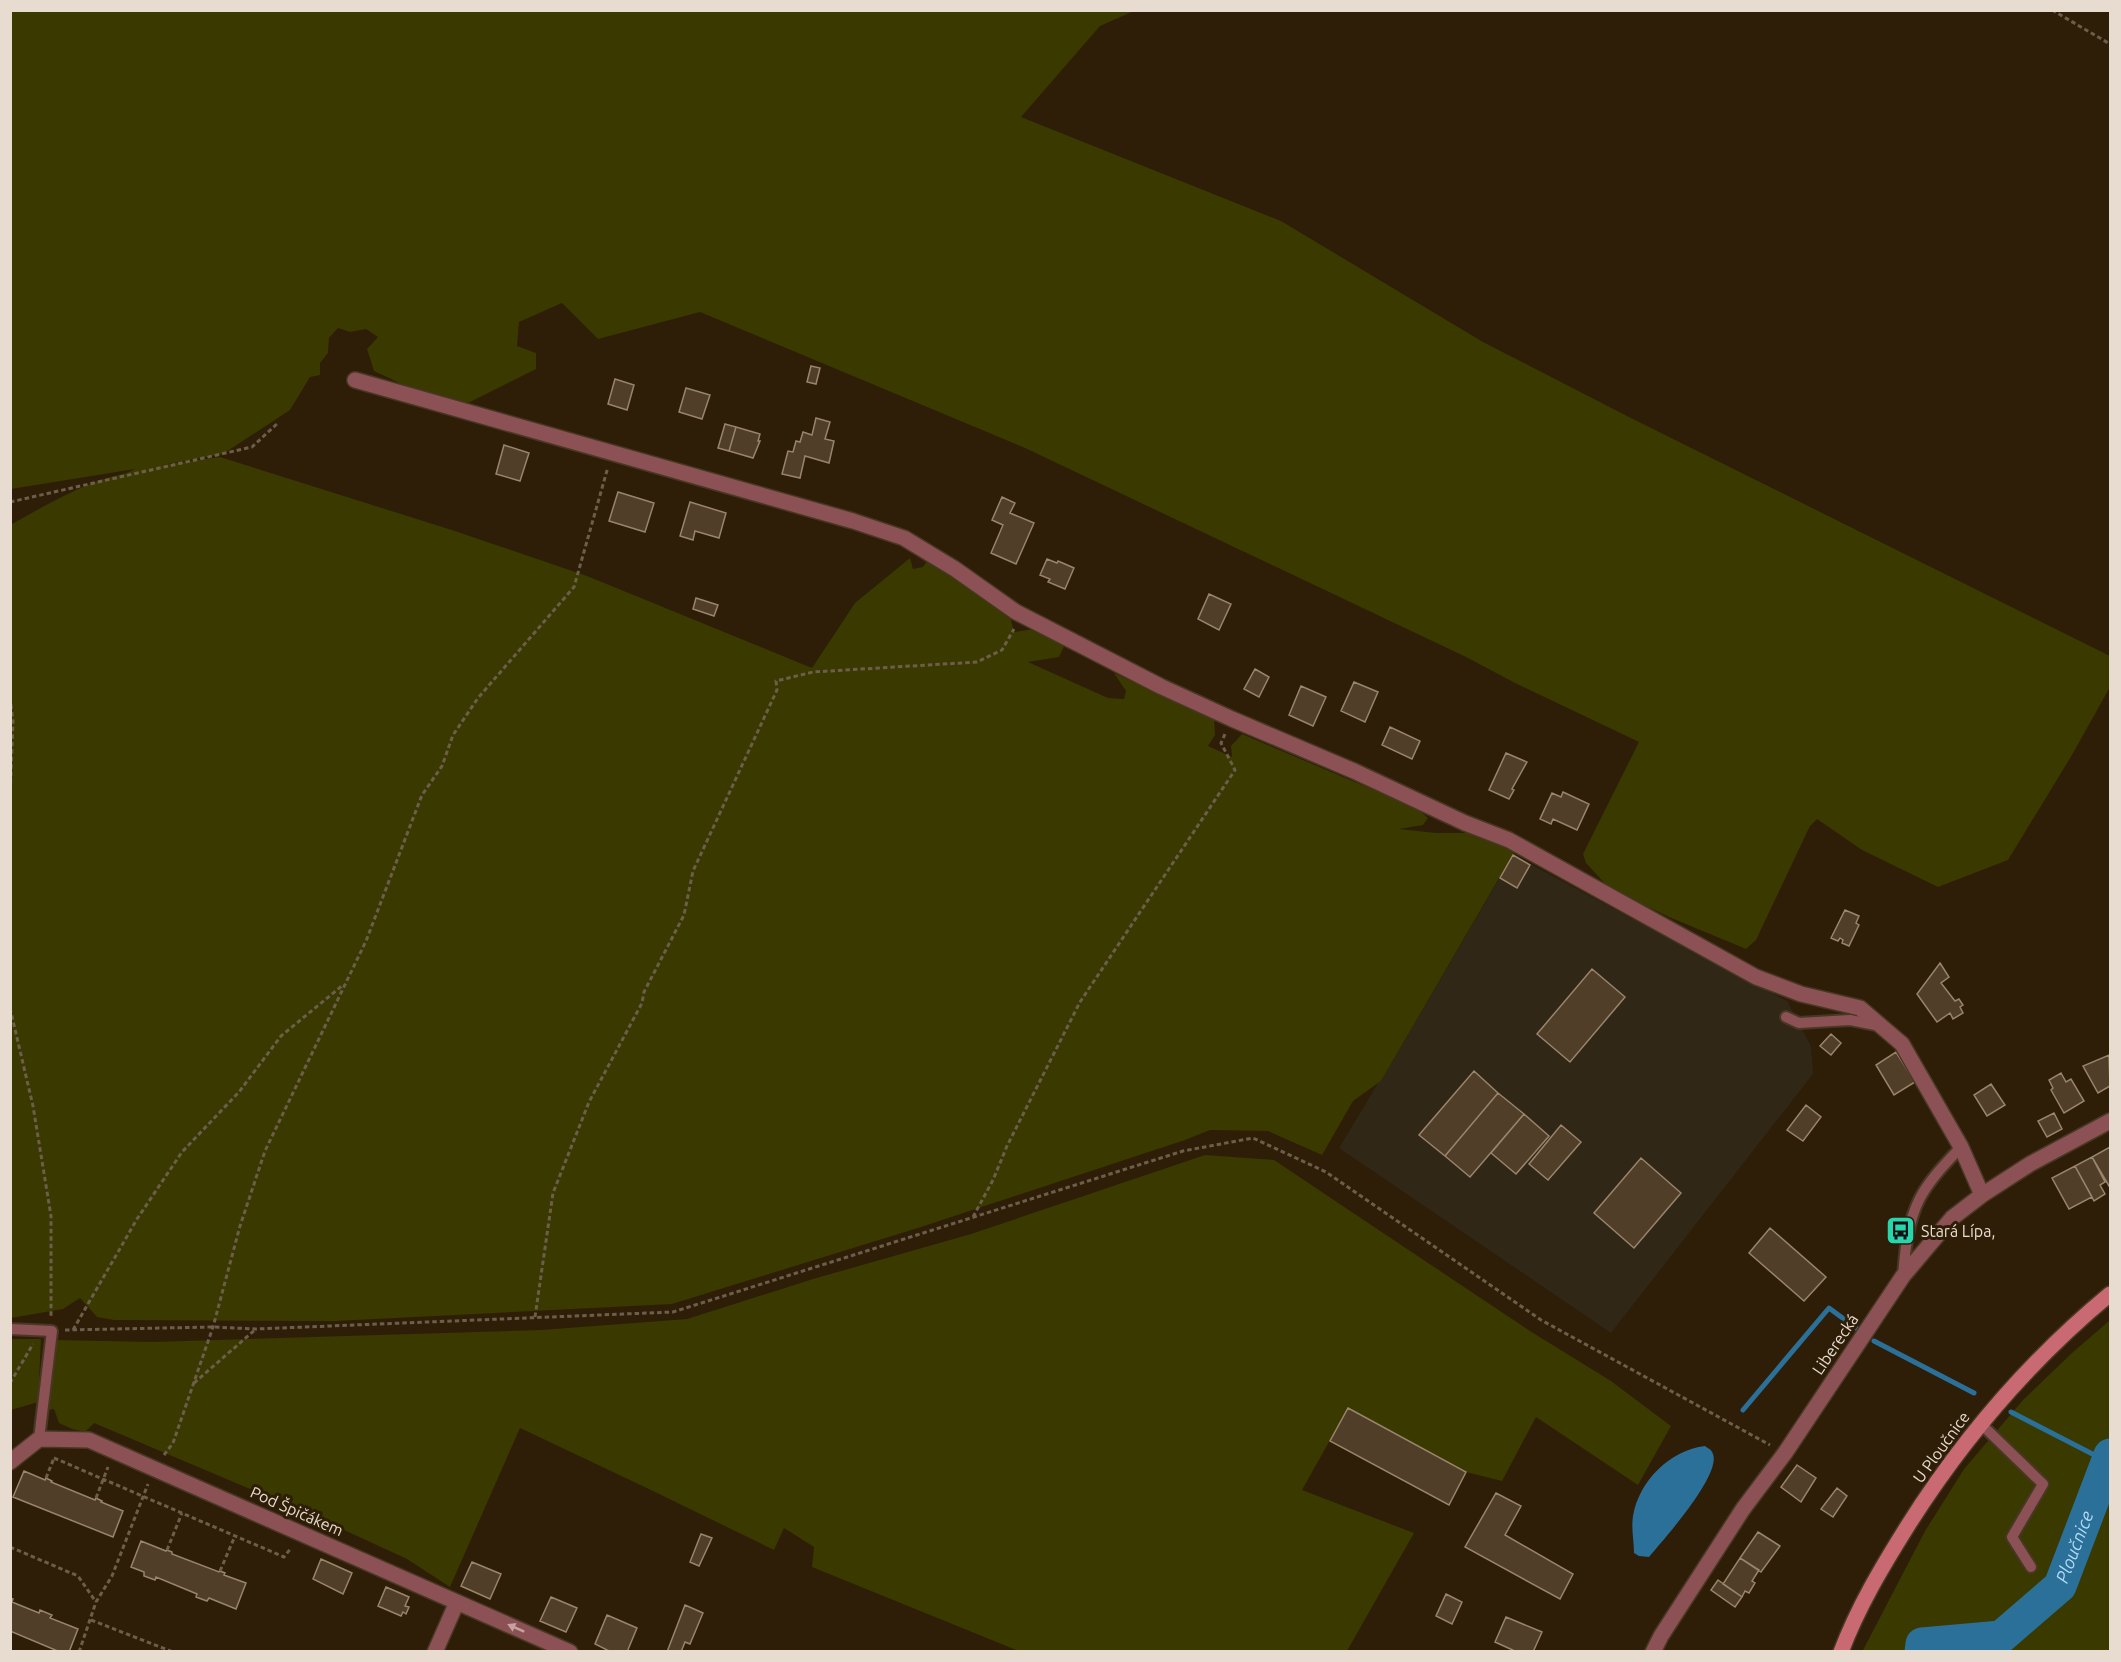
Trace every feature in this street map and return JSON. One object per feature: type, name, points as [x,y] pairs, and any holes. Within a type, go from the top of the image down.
[{"type":"main road","name":"U Ploučnice","points":[[1841,1652],[1850,1627],[1882,1566],[1943,1472],[2020,1376],[2110,1294]]},
{"type":"street","points":[[355,380],[853,521],[904,538],[955,568],[1016,612],[1092,652],[1232,719],[1509,840],[1756,977],[1801,993],[1860,1008],[1902,1044],[1961,1147],[1982,1195]]},
{"type":"street","name":"Liberecká","points":[[1653,1652],[1743,1509],[1785,1453],[1903,1276],[1952,1218],[1982,1195],[2030,1164],[2110,1120]]},
{"type":"street","points":[[10,1462],[39,1439]]},
{"type":"street","name":"Pod Špičákem","points":[[39,1439],[89,1440],[570,1652]]},
{"type":"street","points":[[435,1652],[457,1602]]},
{"type":"lane","points":[[1786,1017],[1799,1023],[1850,1020],[1884,1027]]},
{"type":"lane","points":[[1903,1276],[1906,1242],[1919,1199],[1939,1171],[1961,1147]]},
{"type":"lane","points":[[10,1329],[52,1331],[39,1439]]},
{"type":"lane","points":[[1980,1423],[2043,1484],[2012,1537],[2031,1567]]},
{"type":"path","points":[[2052,10],[2110,44]]},
{"type":"path","points":[[10,502],[252,447],[279,422]]},
{"type":"path","points":[[79,1652],[96,1602],[112,1576],[155,1468],[173,1443],[213,1327],[240,1226],[265,1150],[366,941],[422,795],[442,766],[453,735],[478,698],[574,587],[612,453]]},
{"type":"path","points":[[535,1317],[553,1192],[589,1102],[642,1003],[644,992],[684,915],[693,871],[777,690],[776,681],[813,672],[977,662],[1002,650],[1013,632],[1016,612]]},
{"type":"path","points":[[10,697],[14,721],[10,801]]},
{"type":"path","points":[[973,1217],[1080,1002],[1235,770],[1221,743],[1232,719]]},
{"type":"path","points":[[73,1330],[136,1219],[182,1152],[238,1092],[281,1035],[346,983]]},
{"type":"path","points":[[10,1008],[33,1106],[51,1216],[52,1331]]},
{"type":"path","points":[[10,1383],[36,1339],[52,1331],[213,1327],[256,1329],[673,1312],[1183,1150],[1253,1138],[1326,1172],[1541,1320],[1785,1453]]},
{"type":"path","points":[[193,1385],[256,1329]]},
{"type":"path","points":[[46,1478],[62,1440]]},
{"type":"path","points":[[96,1498],[114,1451]]},
{"type":"path","points":[[54,1458],[284,1557],[295,1542]]},
{"type":"path","points":[[167,1550],[182,1513]]},
{"type":"path","points":[[220,1571],[235,1536]]},
{"type":"path","points":[[10,1547],[78,1576],[96,1602]]},
{"type":"path","points":[[91,1620],[173,1652]]},
{"type":"shaded area","points":[[11,11],[1134,11],[1100,26],[1021,117],[1281,221],[1483,342],[2110,656],[2110,687],[2072,755],[2008,860],[1938,887],[1862,850],[1817,819],[1810,826],[1756,940],[1746,949],[1669,917],[1609,888],[1586,863],[1583,854],[1639,742],[1466,657],[1025,448],[700,312],[598,339],[562,303],[519,322],[517,346],[536,353],[536,369],[468,403],[408,387],[374,371],[367,349],[378,337],[366,329],[350,332],[338,328],[329,338],[328,353],[320,363],[320,375],[310,377],[290,410],[223,454],[162,465],[220,457],[455,531],[587,576],[812,668],[855,603],[910,558],[913,569],[923,567],[928,559],[1010,616],[1014,632],[1040,628],[1066,642],[1059,657],[1028,662],[1108,698],[1124,699],[1126,691],[1114,673],[1214,719],[1215,735],[1208,746],[1232,757],[1231,746],[1242,734],[1416,808],[1428,818],[1423,825],[1399,829],[1436,833],[1471,833],[1516,849],[1381,1081],[1353,1101],[1322,1155],[1268,1131],[1210,1130],[921,1227],[672,1304],[336,1321],[114,1320],[97,1317],[80,1298],[63,1309],[11,1318],[10,525],[80,488],[135,469],[11,489]]},
{"type":"shaded area","points":[[1513,855],[1787,1001],[1811,1046],[1813,1074],[1611,1333],[1339,1148],[1381,1081]]},
{"type":"shaded area","points":[[1205,1155],[1274,1160],[1530,1331],[1611,1381],[1671,1426],[1638,1485],[1536,1417],[1502,1481],[1466,1472],[1348,1408],[1302,1490],[1414,1533],[1347,1651],[1021,1652],[812,1567],[814,1547],[784,1528],[774,1550],[520,1428],[450,1587],[407,1559],[307,1513],[94,1423],[85,1432],[72,1429],[59,1423],[54,1409],[48,1410],[57,1340],[152,1342],[541,1330],[687,1319],[813,1279],[971,1234]]},
{"type":"shaded area","points":[[2110,1320],[2110,1651],[1862,1652],[1925,1531],[1964,1469],[2023,1400]]},
{"type":"shaded area","points":[[11,1339],[41,1339],[38,1402],[11,1410]]},
{"type":"water","points":[[1705,1446],[1711,1451],[1714,1462],[1701,1490],[1649,1557],[1634,1553],[1633,1516],[1636,1503],[1649,1480],[1668,1461],[1692,1449]]},
{"type":"building","points":[[811,366],[820,368],[816,384],[807,382]]},
{"type":"building","points":[[615,379],[634,385],[627,410],[608,404]]},
{"type":"building","points":[[686,388],[710,395],[702,419],[679,412]]},
{"type":"building","points":[[816,418],[830,422],[825,439],[834,441],[829,463],[805,456],[800,478],[782,474],[788,451],[793,452],[796,441],[800,442],[803,432],[812,435]]},
{"type":"building","points":[[725,424],[736,427],[729,451],[718,448]]},
{"type":"building","points":[[736,427],[760,434],[758,441],[760,441],[753,458],[729,451]]},
{"type":"building","points":[[504,445],[529,453],[520,481],[496,474]]},
{"type":"building","points":[[618,492],[654,503],[645,532],[609,521]]},
{"type":"building","points":[[1002,497],[1015,503],[1010,513],[1034,523],[1016,564],[991,553],[1003,525],[992,520]]},
{"type":"building","points":[[690,502],[726,513],[719,538],[695,531],[693,540],[680,536]]},
{"type":"building","points":[[1047,559],[1074,568],[1065,589],[1048,582],[1050,579],[1040,575]]},
{"type":"building","points":[[1209,594],[1231,604],[1219,630],[1198,619]]},
{"type":"building","points":[[696,598],[718,605],[714,616],[693,609]]},
{"type":"building","points":[[1255,669],[1269,677],[1259,697],[1244,689]]},
{"type":"building","points":[[1354,682],[1378,692],[1365,722],[1341,711]]},
{"type":"building","points":[[1301,686],[1326,697],[1313,726],[1289,715]]},
{"type":"building","points":[[1390,727],[1420,741],[1412,759],[1382,745]]},
{"type":"building","points":[[1506,753],[1527,762],[1509,799],[1489,790]]},
{"type":"building","points":[[1563,792],[1589,804],[1577,830],[1553,819],[1551,824],[1540,819],[1552,793],[1561,797]]},
{"type":"building","points":[[1513,855],[1530,865],[1517,888],[1500,878]]},
{"type":"building","points":[[1845,910],[1859,916],[1856,923],[1859,925],[1849,946],[1842,943],[1843,940],[1840,938],[1838,941],[1831,938]]},
{"type":"building","points":[[1940,963],[1949,977],[1941,983],[1955,1001],[1959,999],[1963,1005],[1960,1007],[1963,1013],[1953,1019],[1950,1013],[1937,1022],[1917,994]]},
{"type":"building","points":[[1592,969],[1625,997],[1570,1062],[1537,1034]]},
{"type":"building","points":[[1831,1034],[1841,1043],[1831,1055],[1820,1046]]},
{"type":"building","points":[[1896,1052],[1915,1082],[1894,1095],[1876,1065]]},
{"type":"building","points":[[2109,1055],[2110,1086],[2098,1093],[2083,1066]]},
{"type":"building","points":[[1474,1071],[1498,1093],[1445,1156],[1419,1135]]},
{"type":"building","points":[[2061,1073],[2066,1082],[2071,1079],[2084,1101],[2064,1113],[2051,1090],[2053,1088],[2049,1080]]},
{"type":"building","points":[[1991,1084],[2005,1105],[1987,1116],[1974,1095]]},
{"type":"building","points":[[1498,1093],[1524,1114],[1470,1177],[1445,1156]]},
{"type":"building","points":[[1806,1105],[1821,1117],[1803,1141],[1787,1130]]},
{"type":"building","points":[[2054,1113],[2062,1129],[2047,1137],[2038,1121]]},
{"type":"building","points":[[1524,1114],[1549,1136],[1516,1174],[1491,1153]]},
{"type":"building","points":[[1561,1125],[1581,1142],[1548,1180],[1529,1164]]},
{"type":"building","points":[[2110,1147],[2110,1185],[2109,1186],[2092,1157]]},
{"type":"building","points":[[2092,1157],[2105,1182],[2100,1185],[2105,1194],[2094,1201],[2075,1166]]},
{"type":"building","points":[[1641,1158],[1681,1193],[1634,1248],[1594,1213]]},
{"type":"building","points":[[2075,1166],[2092,1197],[2069,1209],[2052,1178]]},
{"type":"building","points":[[1770,1228],[1826,1277],[1804,1301],[1749,1253]]},
{"type":"building","points":[[1348,1408],[1466,1472],[1449,1505],[1330,1441]]},
{"type":"building","points":[[1797,1465],[1816,1478],[1801,1502],[1781,1487]]},
{"type":"building","points":[[24,1471],[45,1480],[46,1478],[95,1500],[96,1498],[123,1511],[113,1537],[13,1497]]},
{"type":"building","points":[[1837,1488],[1847,1496],[1833,1517],[1821,1509]]},
{"type":"building","points":[[1496,1493],[1521,1506],[1505,1535],[1573,1574],[1560,1599],[1465,1547]]},
{"type":"building","points":[[1758,1532],[1780,1546],[1761,1572],[1740,1558]]},
{"type":"building","points":[[701,1534],[712,1538],[699,1566],[690,1562]]},
{"type":"building","points":[[141,1541],[246,1583],[236,1609],[209,1598],[207,1601],[196,1597],[197,1594],[156,1577],[155,1580],[144,1576],[144,1572],[131,1567]]},
{"type":"building","points":[[1740,1558],[1759,1570],[1752,1581],[1755,1583],[1749,1593],[1745,1591],[1742,1597],[1723,1584]]},
{"type":"building","points":[[321,1559],[352,1573],[343,1594],[313,1579]]},
{"type":"building","points":[[472,1562],[501,1574],[490,1599],[461,1586]]},
{"type":"building","points":[[1718,1580],[1742,1597],[1735,1607],[1711,1590]]},
{"type":"building","points":[[386,1587],[409,1597],[405,1606],[409,1607],[406,1614],[403,1612],[401,1616],[378,1606]]},
{"type":"building","points":[[1446,1594],[1462,1602],[1452,1624],[1436,1616]]},
{"type":"building","points":[[551,1597],[577,1608],[566,1632],[540,1621]]},
{"type":"building","points":[[10,1598],[13,1599],[12,1602],[39,1613],[40,1610],[52,1615],[50,1618],[78,1629],[69,1652],[60,1652],[10,1631]]},
{"type":"building","points":[[685,1605],[703,1613],[690,1644],[685,1642],[681,1652],[667,1652]]},
{"type":"building","points":[[607,1615],[637,1628],[627,1652],[611,1652],[595,1644]]},
{"type":"building","points":[[1506,1617],[1542,1632],[1533,1652],[1517,1652],[1495,1642]]},
{"type":"waterway","points":[[1743,1410],[1829,1308],[1856,1328]]},
{"type":"waterway","points":[[1874,1341],[1974,1393]]},
{"type":"waterway","points":[[2011,1412],[2108,1462]]},
{"type":"waterway","name":"Ploučnice","points":[[1921,1652],[1922,1644],[2001,1637],[2060,1586],[2110,1455]]},
{"type":"place","name":"Stará Lípa,","points":[[1900,1231]]}]
